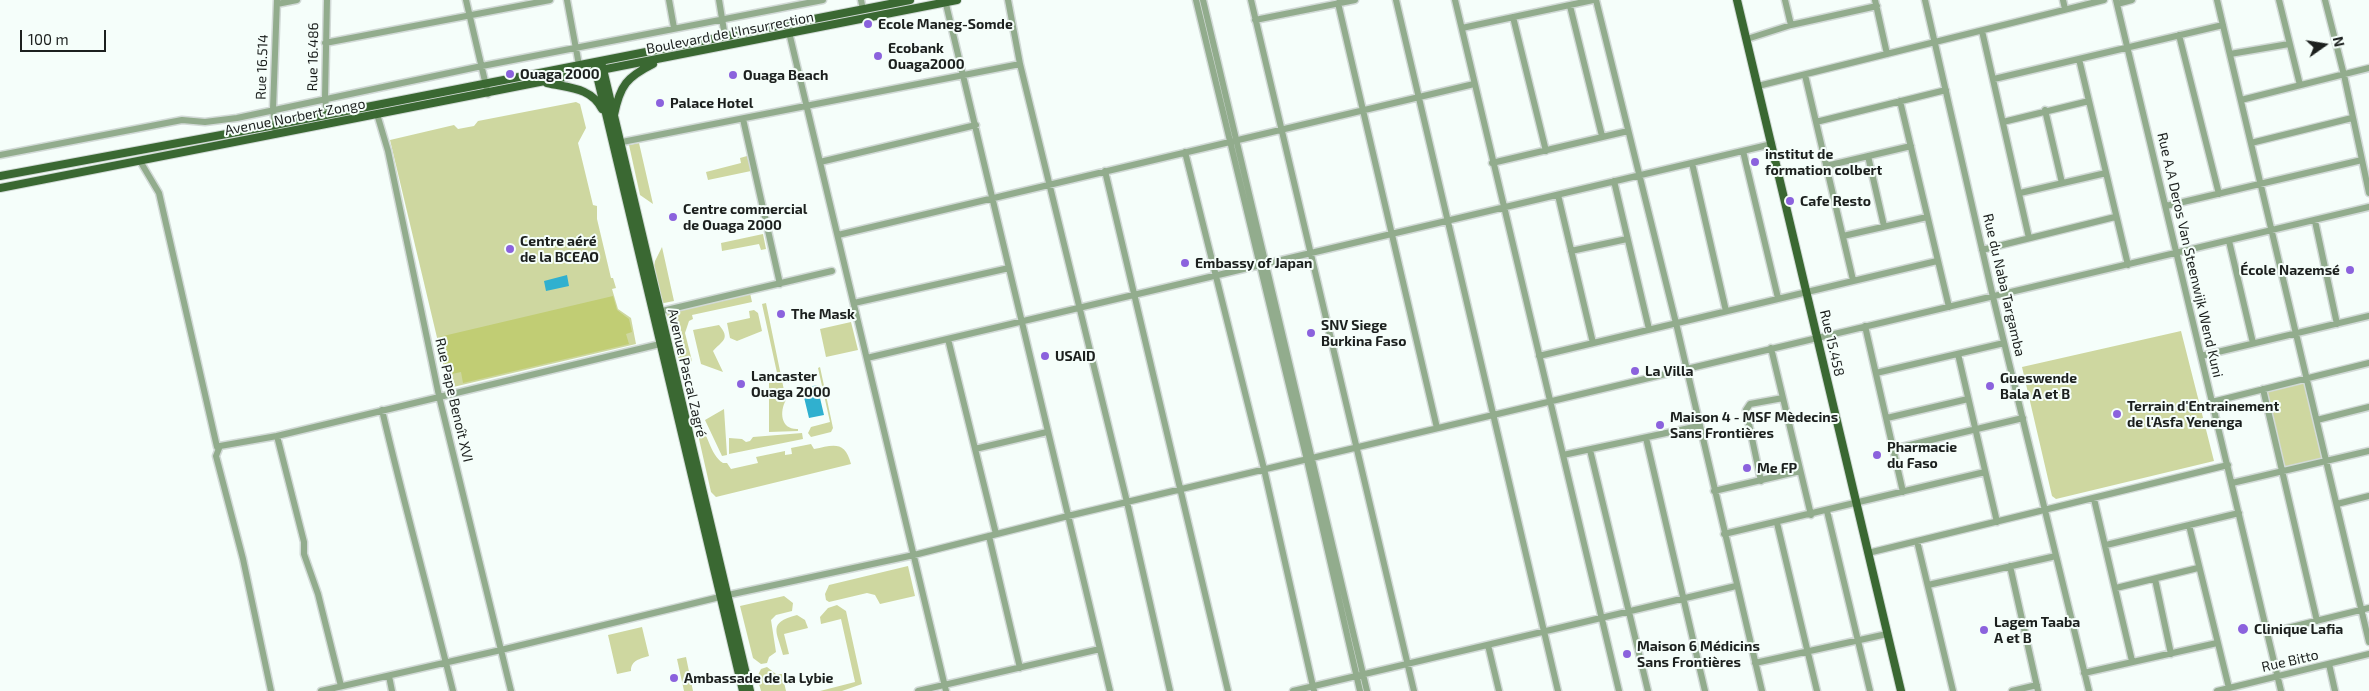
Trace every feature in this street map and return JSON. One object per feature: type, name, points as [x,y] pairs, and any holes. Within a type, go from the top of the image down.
[{"type":"main road","name":"Boulevard de l'Insurrection","points":[[597,62],[910,0]]},
{"type":"main road","name":"Boulevard de l'Insurrection","points":[[599,71],[957,0]]},
{"type":"main road","name":"Rue 15.458","points":[[1738,0],[1901,691]]},
{"type":"main road","points":[[614,116],[620,92],[627,80],[662,59]]},
{"type":"main road","name":"Avenue Norbert Zongo","points":[[0,176],[597,62]]},
{"type":"main road","name":"Avenue Pascal Zagré","points":[[597,62],[608,123],[616,143],[724,596],[743,691]]},
{"type":"main road","name":"Avenue Norbert Zongo","points":[[0,188],[599,71]]},
{"type":"main road","name":"Avenue Pascal Zagré","points":[[599,71],[614,116],[616,143]]},
{"type":"main road","points":[[543,82],[571,87],[588,93],[600,106],[608,123]]},
{"type":"main road","name":"Avenue Pascal Zagré","points":[[656,312],[660,344],[750,691]]},
{"type":"street","points":[[277,2],[297,0]]},
{"type":"street","name":"Rue 16.486","points":[[327,0],[325,43],[325,98],[327,115]]},
{"type":"street","points":[[466,0],[488,94]]},
{"type":"street","points":[[325,43],[550,0]]},
{"type":"street","points":[[567,0],[579,65]]},
{"type":"street","points":[[669,0],[674,28]]},
{"type":"street","points":[[719,0],[725,37]]},
{"type":"street","points":[[0,155],[182,120],[217,121],[722,18],[823,0]]},
{"type":"street","points":[[862,0],[863,10]]},
{"type":"street","points":[[1008,0],[1020,64],[1078,310],[1127,502],[1170,691]]},
{"type":"street","points":[[1196,0],[1267,265],[1359,676],[1360,691]]},
{"type":"street","points":[[1203,0],[1259,267],[1310,459]]},
{"type":"street","points":[[1250,0],[1414,691]]},
{"type":"street","points":[[1255,20],[1355,0]]},
{"type":"street","points":[[1396,0],[1558,691]]},
{"type":"street","points":[[1455,0],[1492,163],[1619,691]]},
{"type":"street","points":[[1462,28],[1594,0],[1640,175],[1676,323],[1685,369],[1762,691]]},
{"type":"street","points":[[1785,0],[1791,25]]},
{"type":"street","name":"Rue du Naba Targamba","points":[[1925,0],[1993,298],[2089,691]]},
{"type":"street","points":[[2063,0],[2065,9]]},
{"type":"street","points":[[1758,86],[2104,0]]},
{"type":"street","points":[[2116,2],[2132,0]]},
{"type":"street","points":[[2217,0],[2369,642]]},
{"type":"street","points":[[2279,0],[2300,85]]},
{"type":"street","points":[[2325,0],[2344,75],[2369,194]]},
{"type":"street","points":[[945,1],[1110,691]]},
{"type":"street","name":"Rue 16.514","points":[[276,134],[273,109],[277,2]]},
{"type":"street","name":"Rue A.A Deros Van Steenwijk Wend Kuni","points":[[2116,2],[2281,691]]},
{"type":"street","points":[[1747,39],[1791,25],[1876,3],[1887,54]]},
{"type":"street","points":[[1338,4],[1390,234],[1437,428]]},
{"type":"street","points":[[1570,6],[1602,136]]},
{"type":"street","points":[[1513,17],[1546,151]]},
{"type":"street","points":[[787,24],[945,688]]},
{"type":"street","points":[[1994,78],[2223,25]]},
{"type":"street","points":[[1982,31],[2029,238]]},
{"type":"street","points":[[2179,36],[2219,194]]},
{"type":"street","points":[[2230,54],[2290,44]]},
{"type":"street","points":[[2079,58],[2115,217],[2128,265]]},
{"type":"street","points":[[616,143],[743,119],[806,104],[964,76],[1020,64]]},
{"type":"street","points":[[2241,100],[2369,68]]},
{"type":"street","points":[[1804,74],[1853,280]]},
{"type":"street","points":[[838,235],[1474,84]]},
{"type":"street","points":[[1816,122],[1946,90]]},
{"type":"street","points":[[1900,101],[1949,307]]},
{"type":"street","points":[[2003,122],[2045,110],[2089,101]]},
{"type":"street","points":[[2045,110],[2062,183]]},
{"type":"street","name":"Rue Pape Benoît XVI","points":[[378,114],[388,151],[439,396],[511,691]]},
{"type":"street","points":[[2251,143],[2352,118]]},
{"type":"street","points":[[743,119],[780,284]]},
{"type":"street","points":[[820,162],[976,126]]},
{"type":"street","points":[[1492,163],[1628,131]]},
{"type":"street","points":[[867,358],[1078,310],[1772,144]]},
{"type":"street","points":[[1826,166],[1911,146]]},
{"type":"street","points":[[1743,151],[1778,298]]},
{"type":"street","points":[[1185,152],[1264,469],[1313,689]]},
{"type":"street","points":[[1868,156],[1884,226]]},
{"type":"street","points":[[2166,206],[2362,160]]},
{"type":"street","points":[[140,161],[159,193],[217,447],[277,436],[660,344]]},
{"type":"street","points":[[1692,163],[1726,311]]},
{"type":"street","points":[[1105,171],[1182,489],[1228,691]]},
{"type":"street","points":[[2020,193],[2106,173]]},
{"type":"street","points":[[1614,181],[1649,329]]},
{"type":"street","points":[[1558,195],[1593,343]]},
{"type":"street","points":[[321,691],[724,596],[914,555],[1264,469],[1771,348],[1993,298],[2369,207]]},
{"type":"street","points":[[1843,236],[1927,217]]},
{"type":"street","points":[[1982,250],[2115,217]]},
{"type":"street","points":[[2315,221],[2337,324]]},
{"type":"street","points":[[1571,251],[1627,239]]},
{"type":"street","points":[[2229,241],[2253,343]]},
{"type":"street","points":[[1539,356],[1937,261]]},
{"type":"street","points":[[854,303],[1009,268]]},
{"type":"street","points":[[656,312],[832,271]]},
{"type":"street","points":[[2201,356],[2369,316]]},
{"type":"street","points":[[1865,326],[1904,492]]},
{"type":"street","points":[[948,339],[975,449],[1020,668]]},
{"type":"street","points":[[1876,373],[2004,343]]},
{"type":"street","points":[[1771,348],[1810,515]]},
{"type":"street","points":[[1958,354],[1997,522]]},
{"type":"street","points":[[2212,402],[2369,363]]},
{"type":"street","points":[[2263,389],[2317,621]]},
{"type":"street","points":[[1761,481],[1746,410],[1750,404],[1783,398]]},
{"type":"street","points":[[1887,418],[1968,399]]},
{"type":"street","points":[[2317,420],[2369,407]]},
{"type":"street","points":[[382,410],[407,518],[423,570],[453,691]]},
{"type":"street","points":[[1894,449],[2023,418]]},
{"type":"street","points":[[1563,455],[1699,426]]},
{"type":"street","points":[[975,449],[1047,432]]},
{"type":"street","points":[[277,436],[304,542],[304,554],[318,594],[341,686]]},
{"type":"street","points":[[1646,438],[1704,691]]},
{"type":"street","points":[[220,446],[216,456],[243,559],[271,691]]},
{"type":"street","points":[[1590,450],[1648,691]]},
{"type":"street","points":[[2232,483],[2369,450]]},
{"type":"street","points":[[1868,553],[2228,465]]},
{"type":"street","points":[[1714,492],[1800,471]]},
{"type":"street","points":[[1724,534],[1777,523],[1986,472]]},
{"type":"street","points":[[2336,504],[2369,496]]},
{"type":"street","points":[[2094,499],[2132,661]]},
{"type":"street","points":[[1827,511],[1870,691]]},
{"type":"street","points":[[2106,545],[2239,513]]},
{"type":"street","points":[[1777,523],[1817,691]]},
{"type":"street","points":[[2189,525],[2198,568],[2229,688]]},
{"type":"street","points":[[1917,541],[1953,691]]},
{"type":"street","points":[[1928,585],[2056,556]]},
{"type":"street","points":[[2010,566],[2038,688],[2012,691]]},
{"type":"street","points":[[2116,588],[2198,568]]},
{"type":"street","points":[[2155,579],[2171,654]]},
{"type":"street","points":[[1293,691],[1313,689],[1408,664],[1736,586]]},
{"type":"street","points":[[2267,632],[2369,608]]},
{"type":"street","points":[[1755,663],[1887,634]]},
{"type":"street","points":[[2084,673],[2217,643]]},
{"type":"street","points":[[1488,645],[1499,691]]},
{"type":"street","points":[[918,691],[945,688],[1100,649]]},
{"type":"street","name":"Rue Bitto","points":[[2217,691],[2369,654]]},
{"type":"street","points":[[2329,664],[2335,691]]},
{"type":"street","points":[[389,676],[392,691]]},
{"type":"street","points":[[1359,676],[1367,691]]},
{"type":"green space","name":"Centre aéré de la BCEAO","points":[[576,102],[580,104],[586,128],[578,143],[593,205],[597,206],[597,219],[611,278],[613,278],[616,288],[612,289],[618,309],[631,318],[636,344],[449,388],[390,140],[454,125],[458,129],[474,126],[478,121]]},
{"type":"green space","points":[[639,143],[653,204],[640,195],[629,145]]},
{"type":"green space","points":[[747,156],[751,171],[708,180],[706,172],[741,163],[740,158]]},
{"type":"green space","points":[[763,234],[766,249],[761,250],[759,244],[722,251],[721,243]]},
{"type":"green space","points":[[662,247],[674,301],[664,303],[648,298],[655,261]]},
{"type":"green space","points":[[750,293],[752,302],[692,315],[693,319],[689,321],[685,333],[692,361],[689,363],[679,360],[667,314],[668,311]]},
{"type":"green space","points":[[613,296],[617,310],[629,319],[632,332],[626,334],[629,344],[463,383],[461,372],[447,375],[439,337]]},
{"type":"green space","points":[[766,303],[786,400],[782,415],[783,419],[788,427],[798,429],[798,431],[769,432],[769,382],[779,382],[762,304]]},
{"type":"green space","points":[[754,310],[758,313],[762,331],[737,341],[730,338],[727,323],[750,318],[749,311]]},
{"type":"green space","points":[[851,322],[858,350],[826,357],[820,329]]},
{"type":"green space","points":[[719,325],[725,337],[713,351],[723,372],[701,364],[693,330]]},
{"type":"green space","name":"Terrain d'Entrainement de l'Asfa Yenenga","points":[[2181,331],[2214,461],[2056,499],[2052,496],[2022,367]]},
{"type":"green space","points":[[820,367],[833,428],[831,432],[811,437],[808,433],[811,427],[830,422],[818,368]]},
{"type":"green space","points":[[2304,383],[2323,460],[2283,469],[2265,392]]},
{"type":"green space","points":[[724,409],[727,455],[722,456],[705,420]]},
{"type":"green space","points":[[698,426],[705,433],[718,459],[723,463],[727,463],[731,469],[758,463],[756,457],[785,451],[785,455],[792,454],[791,448],[811,444],[814,449],[832,446],[842,448],[851,464],[716,497],[711,492],[697,430]]},
{"type":"green space","points":[[802,433],[803,439],[729,454],[729,438],[742,439],[746,442],[750,441],[753,437]]},
{"type":"green space","points":[[908,566],[915,596],[880,604],[875,595],[867,593],[829,602],[826,600],[825,594],[829,585]]},
{"type":"green space","points":[[784,596],[793,603],[792,611],[776,615],[771,620],[776,652],[769,657],[767,663],[761,664],[753,658],[740,606]]},
{"type":"green space","points":[[837,605],[846,611],[862,684],[842,691],[820,691],[855,682],[841,619],[821,624],[820,617],[828,608]]},
{"type":"green space","points":[[797,615],[805,620],[808,628],[784,634],[789,654],[783,655],[776,629],[781,621]]},
{"type":"green space","points":[[642,627],[649,656],[634,662],[631,671],[617,674],[608,635]]},
{"type":"green space","points":[[686,657],[693,691],[684,691],[677,659]]},
{"type":"green space","points":[[767,667],[776,674],[782,674],[786,691],[761,691],[757,677],[761,669]]},
{"type":"water","points":[[567,275],[569,286],[546,291],[544,281]]},
{"type":"water","points":[[817,385],[824,415],[809,418],[802,389]]},
{"type":"place","name":"Ecole Maneg-Somde","points":[[868,24]]},
{"type":"place","name":"Ecobank Ouaga2000","points":[[878,56]]},
{"type":"place","name":"Ouaga 2000","points":[[510,74]]},
{"type":"place","name":"Ouaga Beach","points":[[733,75]]},
{"type":"place","name":"Palace Hotel","points":[[660,103]]},
{"type":"place","name":"institut de formation colbert","points":[[1755,162]]},
{"type":"place","name":"Cafe Resto","points":[[1790,201]]},
{"type":"place","name":"Centre commercial de Ouaga 2000","points":[[673,217]]},
{"type":"place","name":"Centre aéré de la BCEAO","points":[[510,249]]},
{"type":"place","name":"Embassy of Japan","points":[[1185,263]]},
{"type":"place","name":"École Nazemsé","points":[[2350,270]]},
{"type":"place","name":"The Mask","points":[[781,314]]},
{"type":"place","name":"SNV Siege Burkina Faso","points":[[1311,333]]},
{"type":"place","name":"USAID","points":[[1045,356]]},
{"type":"place","name":"La Villa","points":[[1635,371]]},
{"type":"place","name":"Lancaster Ouaga 2000","points":[[741,384]]},
{"type":"place","name":"Gueswende Bala A et B","points":[[1990,386]]},
{"type":"place","name":"Terrain d'Entrainement de l'Asfa Yenenga","points":[[2117,414]]},
{"type":"place","name":"Maison 4 - MSF Mèdecins Sans Frontières","points":[[1660,425]]},
{"type":"place","name":"Pharmacie du Faso","points":[[1877,455]]},
{"type":"place","name":"Me FP","points":[[1747,468]]},
{"type":"place","name":"Clinique Lafia","points":[[2243,629]]},
{"type":"place","name":"Lagem Taaba A et B","points":[[1984,630]]},
{"type":"place","name":"Maison 6 Médicins Sans Frontières","points":[[1627,654]]},
{"type":"place","name":"Ambassade de la Lybie","points":[[674,678]]}]
